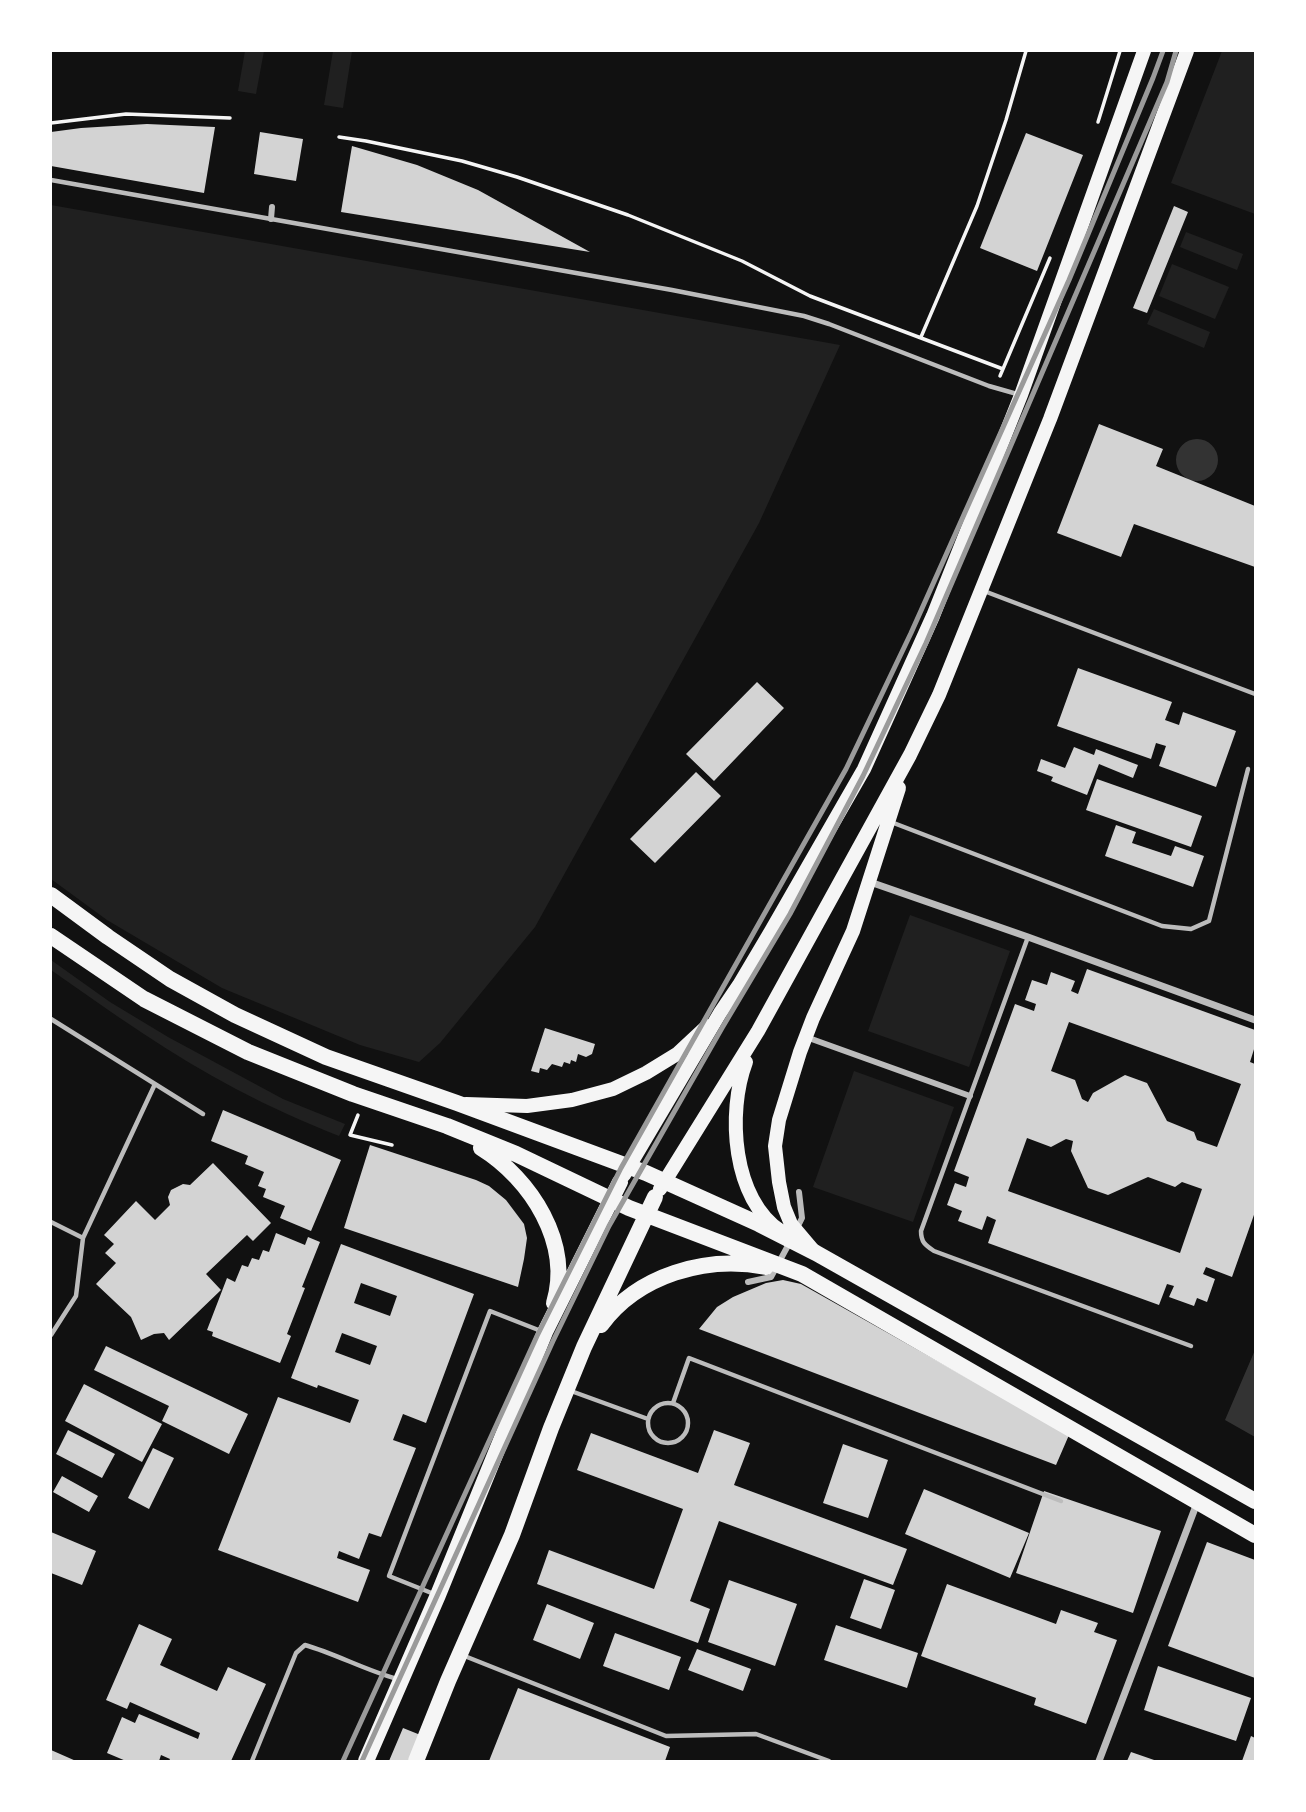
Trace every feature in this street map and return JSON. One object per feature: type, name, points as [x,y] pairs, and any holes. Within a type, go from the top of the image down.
[{"type":"highway","points":[[51,895],[70,911],[170,979],[235,1015],[326,1057],[646,1173],[759,1224],[1255,1501]]},
{"type":"highway","points":[[51,936],[145,999],[248,1052],[353,1094],[447,1126],[516,1154],[629,1208],[802,1275],[1255,1535]]},
{"type":"highway","points":[[447,1126],[496,1157],[521,1180],[545,1219],[556,1246],[558,1270],[557,1293],[545,1332]]},
{"type":"highway","points":[[366,1761],[438,1595],[545,1332],[620,1182],[628,1173],[646,1173],[656,1186],[655,1197],[584,1347],[512,1535],[416,1761]]},
{"type":"highway","points":[[620,1182],[618,1194],[629,1208],[641,1209],[655,1197]]},
{"type":"highway","points":[[584,1347],[612,1310],[660,1278],[723,1262],[755,1265],[802,1275]]},
{"type":"main road","points":[[620,1182],[752,964],[864,769],[933,616],[1021,395],[1144,51]]},
{"type":"main road","points":[[655,1197],[758,1031],[910,755],[939,695],[1050,419],[1187,51]]},
{"type":"main road","points":[[816,1254],[791,1224],[784,1207],[775,1146],[779,1120],[806,1037],[853,932],[910,755]]},
{"type":"main road","points":[[457,1103],[527,1106],[572,1100],[612,1089],[677,1054],[720,1013]]},
{"type":"main road","points":[[758,1031],[739,1080],[735,1124],[740,1164],[752,1199],[776,1228],[816,1254]]},
{"type":"street","points":[[271,219],[272,207]]},
{"type":"street","points":[[870,882],[1255,1020]]},
{"type":"street","points":[[806,1037],[970,1096]]},
{"type":"street","points":[[748,1282],[771,1278],[802,1218],[799,1192]]},
{"type":"street","points":[[1099,1761],[1197,1503]]},
{"type":"lane","points":[[51,180],[804,316],[995,388],[1021,395]]},
{"type":"lane","points":[[981,590],[1255,694]]},
{"type":"lane","points":[[889,821],[1162,926],[1191,929],[1209,921],[1248,769]]},
{"type":"lane","points":[[1028,937],[921,1231],[921,1240],[934,1251],[1191,1346]]},
{"type":"lane","points":[[51,1019],[204,1115]]},
{"type":"lane","points":[[51,1335],[76,1297],[83,1238],[155,1084]]},
{"type":"lane","points":[[51,1222],[83,1238]]},
{"type":"lane","points":[[438,1595],[389,1576],[490,1311],[545,1332]]},
{"type":"lane","points":[[673,1403],[689,1358],[1060,1501]]},
{"type":"lane","points":[[567,1390],[648,1419]]},
{"type":"lane","points":[[673,1403],[684,1410],[689,1422],[688,1429],[680,1440],[667,1443],[660,1441],[650,1432],[648,1419],[655,1408],[673,1403]]},
{"type":"lane","points":[[251,1761],[296,1653],[305,1645],[378,1674],[401,1680]]},
{"type":"lane","points":[[460,1654],[666,1736],[756,1734],[829,1761]]},
{"type":"path","points":[[921,337],[976,206],[1006,120],[1026,51]]},
{"type":"path","points":[[1096,129],[1120,51]]},
{"type":"path","points":[[51,123],[126,114],[230,118]]},
{"type":"path","points":[[339,137],[463,161],[580,198],[716,250],[766,272],[810,296],[1003,369]]},
{"type":"path","points":[[995,388],[1050,256]]},
{"type":"shaded area","points":[[245,51],[264,51],[256,94],[238,91]]},
{"type":"shaded area","points":[[333,51],[352,51],[343,108],[324,105]]},
{"type":"shaded area","points":[[1222,51],[1255,51],[1255,214],[1171,183]]},
{"type":"shaded area","points":[[51,205],[840,345],[759,523],[535,927],[440,1043],[419,1062],[360,1045],[222,988],[107,920],[51,879]]},
{"type":"shaded area","points":[[1186,232],[1243,254],[1237,270],[1180,247]]},
{"type":"shaded area","points":[[1172,264],[1229,287],[1215,319],[1159,296]]},
{"type":"shaded area","points":[[1154,309],[1210,332],[1204,348],[1147,324]]},
{"type":"shaded area","points":[[1197,439],[1212,445],[1218,460],[1212,475],[1197,481],[1182,475],[1176,460],[1182,445]]},
{"type":"shaded area","points":[[910,915],[1010,951],[969,1067],[868,1031]]},
{"type":"shaded area","points":[[51,960],[110,1002],[168,1037],[283,1099],[345,1124],[339,1136],[262,1102],[188,1062],[51,970]]},
{"type":"shaded area","points":[[854,1071],[954,1107],[913,1222],[813,1187]]},
{"type":"shaded area","points":[[1255,1350],[1255,1437],[1225,1420]]},
{"type":"building","points":[[147,124],[215,127],[204,193],[51,166],[51,132]]},
{"type":"building","points":[[260,132],[303,139],[296,181],[254,174]]},
{"type":"building","points":[[1026,133],[1083,155],[1037,271],[980,248]]},
{"type":"building","points":[[352,146],[417,165],[478,190],[590,252],[341,212]]},
{"type":"building","points":[[1174,206],[1188,212],[1147,313],[1133,308]]},
{"type":"building","points":[[1099,424],[1163,449],[1156,466],[1255,506],[1255,567],[1134,524],[1121,557],[1057,533]]},
{"type":"building","points":[[1078,668],[1172,702],[1165,720],[1179,725],[1183,712],[1236,731],[1216,787],[1159,766],[1166,746],[1156,743],[1151,759],[1057,726]]},
{"type":"building","points":[[757,682],[784,708],[714,781],[686,754]]},
{"type":"building","points":[[1074,747],[1094,755],[1096,749],[1138,765],[1133,778],[1099,764],[1087,795],[1051,781],[1053,777],[1037,771],[1041,759],[1065,768]]},
{"type":"building","points":[[696,772],[721,796],[655,863],[630,839]]},
{"type":"building","points":[[1097,779],[1202,816],[1191,847],[1086,810]]},
{"type":"building","points":[[1116,825],[1136,832],[1132,843],[1171,856],[1175,846],[1204,856],[1193,887],[1105,856]]},
{"type":"building","points":[[1087,969],[1255,1030],[1255,1046],[1250,1062],[1255,1064],[1255,1212],[1232,1277],[1206,1267],[1203,1274],[1215,1279],[1207,1302],[1197,1298],[1194,1306],[1169,1297],[1174,1286],[1167,1284],[1159,1305],[988,1243],[996,1220],[987,1216],[982,1230],[958,1221],[962,1211],[947,1205],[955,1183],[966,1187],[969,1177],[954,1171],[1015,1004],[1034,1011],[1036,1004],[1025,1000],[1032,980],[1047,985],[1051,972],[1075,981],[1071,991],[1078,994]],"holes":[[[1069,1022],[1241,1084],[1217,1147],[1197,1140],[1194,1132],[1167,1121],[1147,1083],[1125,1075],[1093,1093],[1088,1102],[1082,1099],[1075,1080],[1051,1071]],[[1027,1138],[1051,1147],[1066,1139],[1073,1141],[1071,1151],[1088,1188],[1108,1195],[1148,1177],[1175,1187],[1182,1182],[1202,1189],[1180,1253],[1008,1191]]]},
{"type":"building","points":[[545,1028],[595,1044],[592,1054],[586,1057],[578,1054],[576,1062],[564,1062],[562,1067],[552,1064],[547,1070],[540,1068],[539,1073],[531,1071]]},
{"type":"building","points":[[223,1110],[341,1160],[311,1231],[280,1218],[285,1206],[263,1197],[266,1189],[258,1186],[264,1172],[245,1164],[248,1156],[211,1141]]},
{"type":"building","points":[[370,1145],[476,1180],[489,1186],[506,1200],[524,1224],[527,1238],[518,1287],[344,1228]]},
{"type":"building","points":[[213,1163],[271,1223],[253,1241],[247,1235],[206,1274],[221,1290],[169,1340],[164,1333],[141,1340],[131,1317],[96,1284],[116,1263],[105,1253],[114,1244],[104,1235],[136,1201],[155,1220],[170,1205],[168,1197],[171,1190],[183,1184],[190,1185]]},
{"type":"building","points":[[276,1233],[305,1245],[308,1237],[320,1242],[302,1287],[305,1288],[287,1334],[291,1336],[280,1363],[212,1336],[213,1332],[207,1330],[227,1278],[235,1282],[242,1265],[248,1267],[252,1258],[259,1260],[263,1250],[269,1252]]},
{"type":"building","points":[[341,1244],[474,1294],[426,1423],[403,1414],[393,1440],[416,1448],[381,1537],[369,1533],[359,1559],[339,1551],[337,1558],[370,1570],[358,1602],[218,1550],[278,1397],[350,1423],[359,1400],[291,1378]],"holes":[[[361,1283],[397,1296],[390,1316],[354,1303]],[[342,1333],[377,1346],[370,1365],[335,1352]]]},
{"type":"building","points":[[783,1280],[801,1284],[1069,1435],[1056,1465],[699,1329],[717,1307],[733,1297],[766,1283]]},
{"type":"building","points":[[106,1346],[248,1414],[229,1454],[162,1421],[169,1406],[94,1370]]},
{"type":"building","points":[[84,1384],[162,1424],[142,1462],[65,1421]]},
{"type":"building","points":[[68,1430],[115,1454],[102,1478],[56,1454]]},
{"type":"building","points":[[714,1430],[750,1443],[734,1485],[907,1549],[893,1585],[719,1521],[690,1601],[710,1609],[698,1643],[537,1584],[549,1550],[654,1589],[683,1509],[577,1470],[591,1433],[698,1473]]},
{"type":"building","points":[[843,1444],[888,1460],[868,1518],[823,1503]]},
{"type":"building","points":[[153,1448],[174,1458],[149,1509],[128,1498]]},
{"type":"building","points":[[62,1476],[98,1496],[89,1512],[53,1492]]},
{"type":"building","points":[[924,1489],[1029,1533],[1010,1578],[905,1534]]},
{"type":"building","points":[[1044,1491],[1161,1531],[1133,1613],[1016,1573]]},
{"type":"building","points":[[51,1532],[96,1551],[82,1585],[51,1573]]},
{"type":"building","points":[[1207,1542],[1255,1560],[1255,1678],[1168,1646]]},
{"type":"building","points":[[864,1579],[895,1590],[881,1629],[850,1618]]},
{"type":"building","points":[[729,1580],[797,1604],[775,1666],[708,1642]]},
{"type":"building","points":[[947,1584],[1056,1624],[1061,1610],[1098,1623],[1094,1632],[1117,1640],[1086,1724],[1034,1705],[1036,1698],[921,1656]]},
{"type":"building","points":[[547,1604],[594,1623],[580,1659],[533,1640]]},
{"type":"building","points":[[139,1624],[172,1639],[160,1665],[217,1691],[228,1667],[266,1684],[231,1761],[169,1761],[170,1759],[161,1755],[159,1761],[126,1761],[107,1753],[122,1717],[135,1723],[139,1714],[198,1739],[200,1733],[130,1702],[127,1709],[106,1700]]},
{"type":"building","points":[[836,1625],[918,1653],[907,1688],[824,1660]]},
{"type":"building","points":[[615,1633],[681,1657],[669,1690],[603,1666]]},
{"type":"building","points":[[697,1649],[751,1669],[743,1691],[688,1670]]},
{"type":"building","points":[[1158,1666],[1251,1698],[1236,1741],[1144,1710]]},
{"type":"building","points":[[518,1688],[670,1747],[665,1761],[489,1761]]},
{"type":"building","points":[[403,1728],[423,1736],[412,1761],[389,1761]]},
{"type":"building","points":[[1251,1736],[1255,1738],[1255,1761],[1242,1761]]},
{"type":"building","points":[[51,1750],[76,1761],[51,1761]]},
{"type":"building","points":[[1131,1752],[1157,1761],[1127,1761]]},
{"type":"railway","points":[[343,1761],[537,1336],[621,1168],[846,769],[911,633],[1069,280],[1163,51]]},
{"type":"railway","points":[[362,1761],[553,1341],[609,1226],[790,914],[863,776],[926,643],[1167,82],[1176,51]]}]
